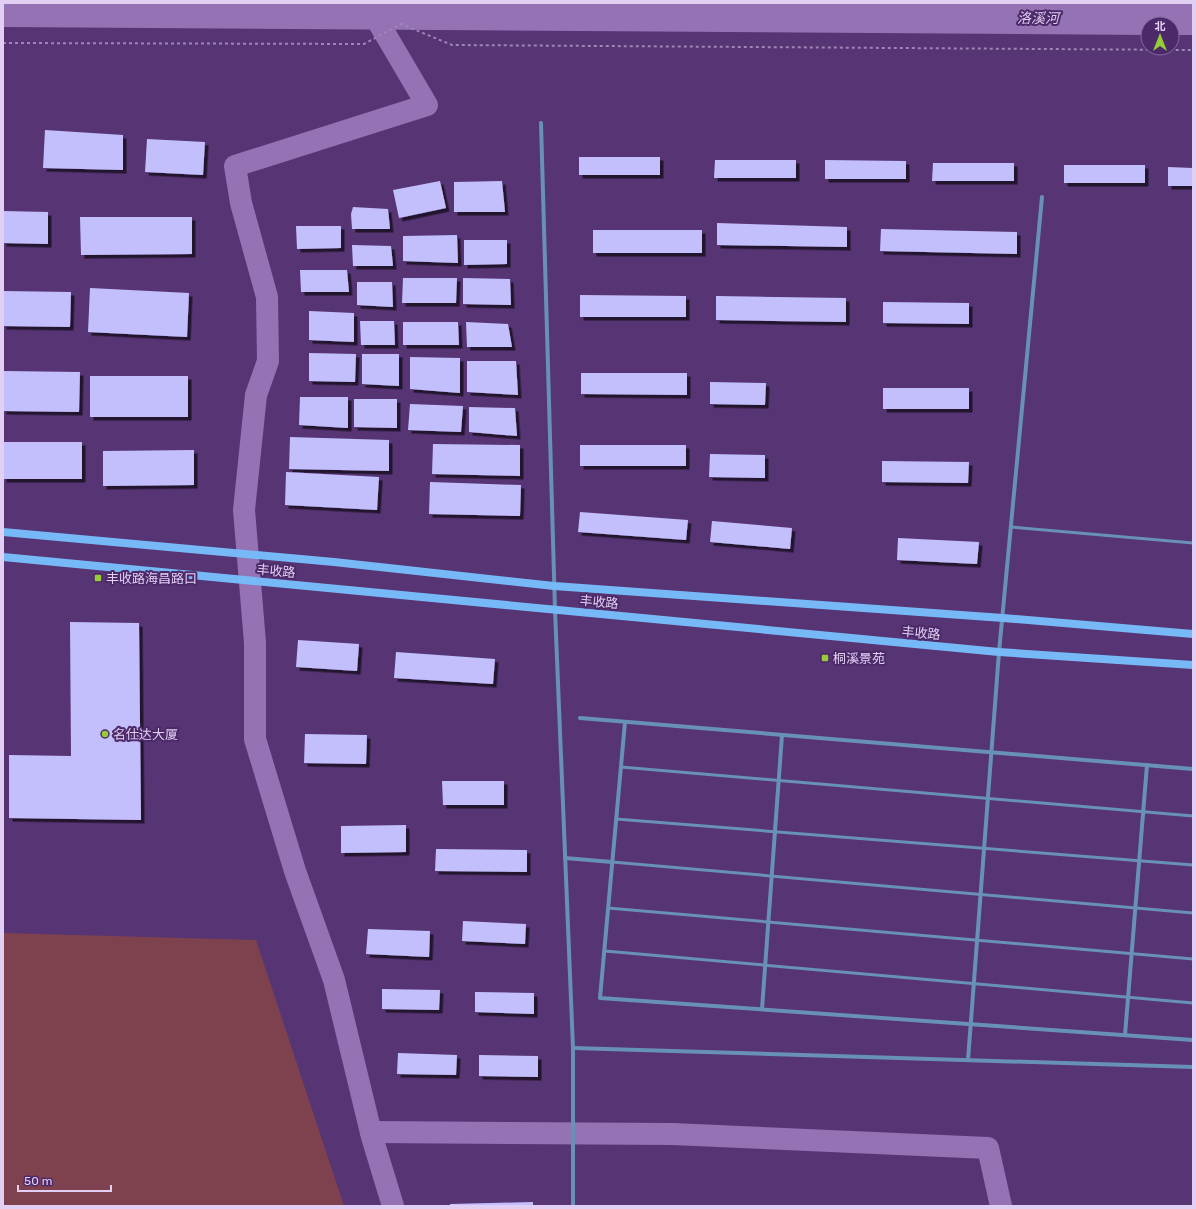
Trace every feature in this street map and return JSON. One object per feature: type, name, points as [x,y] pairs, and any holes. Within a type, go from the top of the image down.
[{"type":"main road","name":"丰收路","points":[[3,532],[334,562],[554,586],[1003,618],[1193,634]]},
{"type":"main road","name":"丰收路","points":[[3,557],[999,652],[1193,665]]},
{"type":"street","points":[[541,122],[554,586],[573,1048],[573,1206]]},
{"type":"street","points":[[968,1060],[999,652],[1042,197]]},
{"type":"street","points":[[580,718],[1193,769]]},
{"type":"street","points":[[624,722],[600,998],[1193,1040]]},
{"type":"street","points":[[762,1009],[782,735]]},
{"type":"street","points":[[1125,1035],[1147,765]]},
{"type":"street","points":[[565,858],[612,862]]},
{"type":"street","points":[[573,1048],[1193,1067]]},
{"type":"lane","points":[[1011,527],[1193,543]]},
{"type":"lane","points":[[621,767],[1193,816]]},
{"type":"lane","points":[[616,818],[1193,865]]},
{"type":"lane","points":[[612,862],[1193,913]]},
{"type":"lane","points":[[608,908],[1193,959]]},
{"type":"lane","points":[[605,950],[1193,1003]]},
{"type":"path","points":[[3,43],[364,44],[401,24],[452,45],[1193,50]]},
{"type":"shaded area","points":[[3,933],[256,940],[344,1206],[3,1206]]},
{"type":"water","name":"洛溪河","points":[[3,3],[1193,3],[1193,35],[1180,35],[1180,16],[1140,16],[1140,35],[3,27]]},
{"type":"building","points":[[45,130],[123,135],[123,170],[43,168]]},
{"type":"building","points":[[147,139],[205,142],[203,175],[145,172]]},
{"type":"building","points":[[579,157],[660,157],[660,175],[579,175]]},
{"type":"building","points":[[715,160],[796,160],[796,178],[714,178]]},
{"type":"building","points":[[825,160],[906,161],[906,179],[825,179]]},
{"type":"building","points":[[933,163],[1014,163],[1014,181],[932,181]]},
{"type":"building","points":[[1064,165],[1145,165],[1145,183],[1064,183]]},
{"type":"building","points":[[1168,167],[1193,168],[1193,186],[1168,186]]},
{"type":"building","points":[[440,181],[446,208],[399,218],[393,190]]},
{"type":"building","points":[[502,181],[505,212],[454,212],[454,182]]},
{"type":"building","points":[[353,207],[388,209],[390,229],[352,229],[351,214]]},
{"type":"building","points":[[3,211],[48,212],[48,244],[3,243]]},
{"type":"building","points":[[80,217],[192,217],[192,254],[81,255]]},
{"type":"building","points":[[717,223],[847,227],[847,247],[717,245]]},
{"type":"building","points":[[296,226],[341,226],[341,248],[297,249]]},
{"type":"building","points":[[881,229],[1017,232],[1017,254],[880,251]]},
{"type":"building","points":[[593,230],[702,230],[702,253],[593,253]]},
{"type":"building","points":[[457,235],[458,263],[403,261],[403,236]]},
{"type":"building","points":[[464,240],[507,240],[507,264],[464,265]]},
{"type":"building","points":[[352,245],[391,246],[393,266],[353,266]]},
{"type":"building","points":[[300,270],[347,270],[349,292],[301,292]]},
{"type":"building","points":[[403,278],[457,278],[456,303],[402,303]]},
{"type":"building","points":[[463,278],[510,279],[511,305],[463,304]]},
{"type":"building","points":[[357,282],[392,282],[393,307],[357,305]]},
{"type":"building","points":[[90,288],[189,293],[187,337],[88,332]]},
{"type":"building","points":[[3,291],[71,292],[70,327],[3,326]]},
{"type":"building","points":[[580,295],[686,296],[686,317],[580,317]]},
{"type":"building","points":[[716,296],[846,298],[846,322],[716,320]]},
{"type":"building","points":[[883,302],[969,303],[969,324],[883,323]]},
{"type":"building","points":[[309,311],[354,313],[354,342],[309,340]]},
{"type":"building","points":[[360,321],[394,321],[395,345],[361,345]]},
{"type":"building","points":[[403,322],[458,322],[459,345],[403,345]]},
{"type":"building","points":[[466,322],[508,324],[512,347],[467,347]]},
{"type":"building","points":[[309,353],[356,354],[355,382],[309,381]]},
{"type":"building","points":[[362,354],[399,354],[399,386],[362,384]]},
{"type":"building","points":[[410,357],[460,358],[460,393],[410,389]]},
{"type":"building","points":[[467,361],[516,361],[518,395],[467,392]]},
{"type":"building","points":[[3,371],[80,372],[79,412],[3,411]]},
{"type":"building","points":[[581,373],[687,373],[687,395],[581,394]]},
{"type":"building","points":[[90,376],[188,376],[188,417],[90,417]]},
{"type":"building","points":[[710,382],[766,383],[765,405],[710,404]]},
{"type":"building","points":[[883,388],[969,388],[969,409],[883,409]]},
{"type":"building","points":[[300,397],[348,397],[348,428],[299,425]]},
{"type":"building","points":[[354,399],[397,399],[397,428],[354,427]]},
{"type":"building","points":[[410,404],[463,406],[461,432],[408,430]]},
{"type":"building","points":[[469,407],[515,408],[517,436],[469,432]]},
{"type":"building","points":[[290,437],[389,440],[389,471],[289,469]]},
{"type":"building","points":[[3,442],[82,442],[82,479],[3,479]]},
{"type":"building","points":[[433,444],[520,445],[520,476],[432,474]]},
{"type":"building","points":[[580,445],[686,445],[686,466],[580,466]]},
{"type":"building","points":[[194,450],[194,485],[103,486],[103,451]]},
{"type":"building","points":[[710,454],[765,455],[765,478],[709,477]]},
{"type":"building","points":[[882,461],[969,462],[968,483],[882,482]]},
{"type":"building","points":[[286,472],[379,477],[377,510],[285,505]]},
{"type":"building","points":[[430,482],[521,485],[520,516],[429,514]]},
{"type":"building","points":[[580,512],[688,520],[686,540],[578,532]]},
{"type":"building","points":[[712,521],[792,528],[790,549],[710,542]]},
{"type":"building","points":[[898,538],[979,542],[977,564],[897,560]]},
{"type":"building","points":[[70,622],[139,623],[141,820],[9,818],[9,755],[71,756]]},
{"type":"building","points":[[298,640],[359,644],[357,671],[296,667]]},
{"type":"building","points":[[396,652],[495,659],[493,684],[394,678]]},
{"type":"building","points":[[305,734],[367,735],[366,764],[304,763]]},
{"type":"building","points":[[442,781],[504,781],[504,805],[443,805]]},
{"type":"building","points":[[406,825],[406,852],[341,853],[341,826]]},
{"type":"building","points":[[436,849],[527,850],[527,872],[435,871]]},
{"type":"building","points":[[463,921],[526,924],[525,944],[462,941]]},
{"type":"building","points":[[368,929],[430,931],[429,957],[366,954]]},
{"type":"building","points":[[382,989],[440,990],[439,1010],[382,1009]]},
{"type":"building","points":[[475,992],[534,993],[534,1014],[475,1012]]},
{"type":"building","points":[[398,1053],[457,1055],[456,1075],[397,1074]]},
{"type":"building","points":[[479,1055],[538,1056],[538,1077],[479,1076]]},
{"type":"building","points":[[533,1202],[533,1206],[450,1206],[450,1204]]},
{"type":"waterway","points":[[367,3],[427,105],[235,166],[241,203],[267,297],[268,361],[256,395],[244,510],[255,643],[255,739],[295,871],[334,980],[372,1137],[393,1206]]},
{"type":"waterway","points":[[371,1132],[672,1134],[988,1148],[1001,1206]]},
{"type":"place","name":"丰收路海昌路口","points":[[98,578]]},
{"type":"place","name":"桐溪景苑","points":[[825,658]]},
{"type":"place","name":"名仕达大厦","points":[[105,734]]}]
